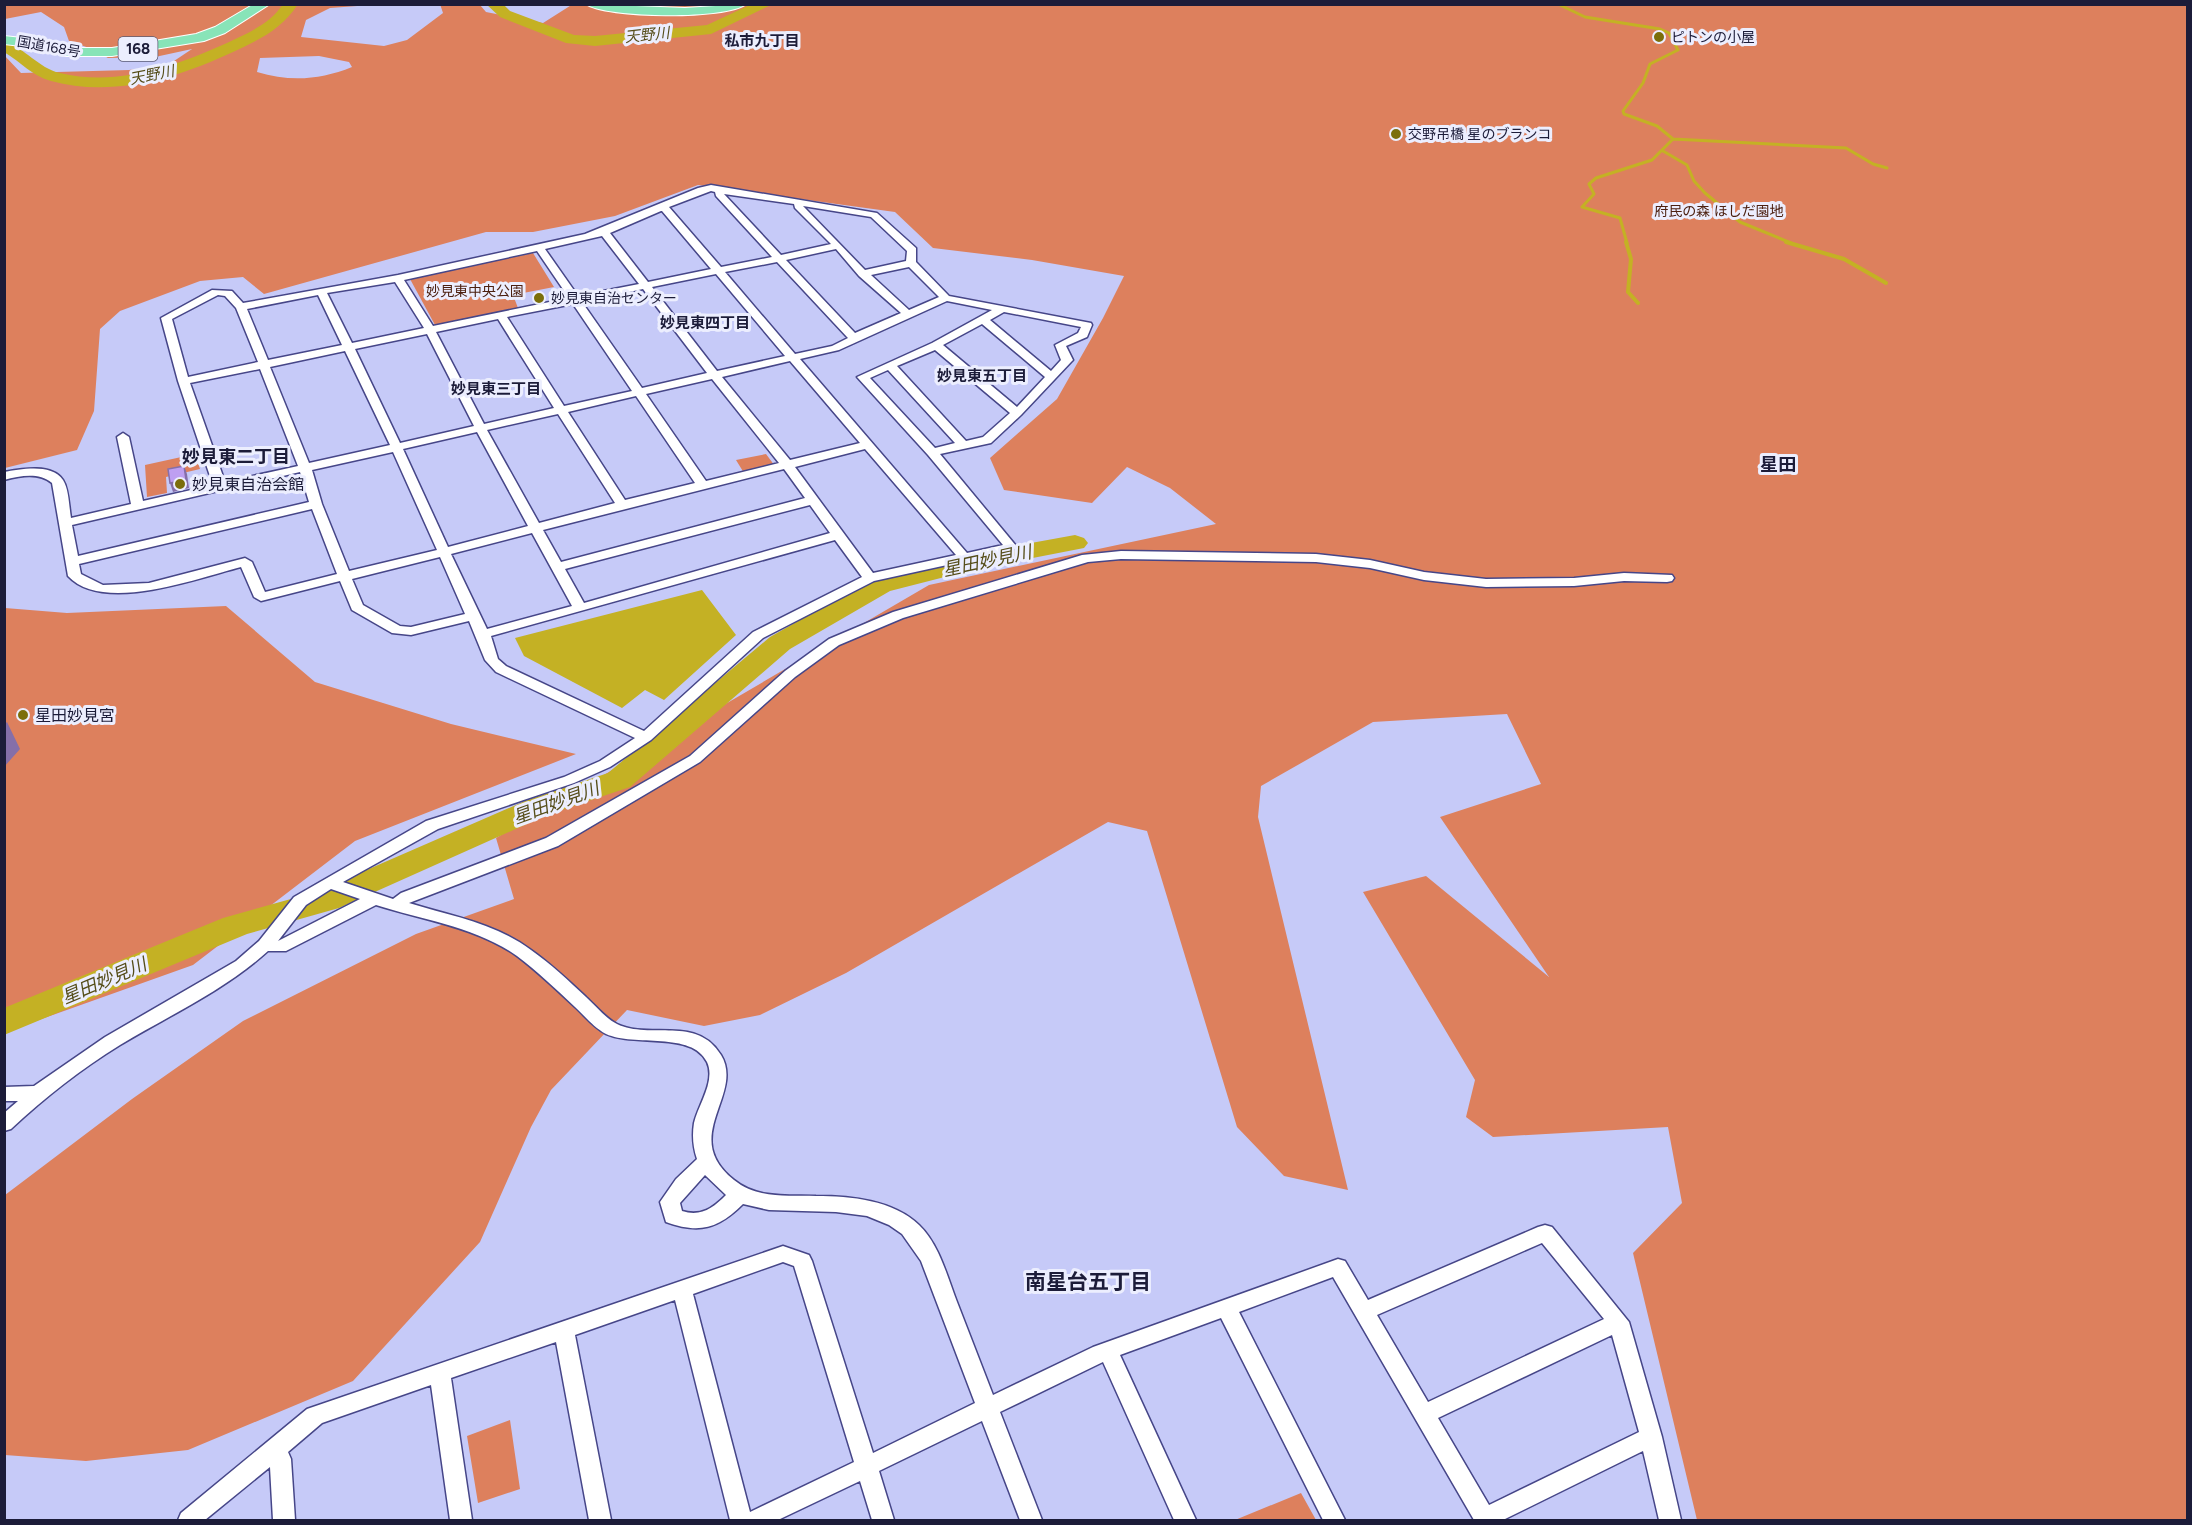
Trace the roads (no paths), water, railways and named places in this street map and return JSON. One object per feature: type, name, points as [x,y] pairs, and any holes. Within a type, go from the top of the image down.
[{"type":"highway","name":"国道168号","points":[[4,40],[40,44],[65,52],[112,52],[199,38],[220,30],[264,4]]},
{"type":"highway","points":[[592,4],[690,12],[722,9],[740,4]]},
{"type":"street","points":[[721,189],[719,194],[851,335],[858,338]]},
{"type":"street","points":[[241,307],[398,278],[604,232],[701,190],[721,189],[874,215],[912,250],[911,263],[946,298],[1087,325],[1083,335],[1060,345],[1067,360],[1017,414],[987,440],[932,452]]},
{"type":"street","points":[[799,202],[798,206],[863,274],[908,314]]},
{"type":"street","points":[[660,207],[665,209],[719,271],[964,557]]},
{"type":"street","points":[[604,232],[788,466],[870,578]]},
{"type":"street","points":[[184,381],[837,246]]},
{"type":"street","points":[[539,247],[703,486]]},
{"type":"street","points":[[863,274],[911,263]]},
{"type":"street","points":[[398,278],[430,330],[481,429],[580,608]]},
{"type":"street","points":[[321,291],[397,447],[483,634],[492,660],[501,669],[646,737]]},
{"type":"street","points":[[220,487],[184,381],[166,318],[216,292],[228,293],[241,307],[357,607],[398,630],[411,631],[473,616]]},
{"type":"street","points":[[64,523],[793,359],[835,348],[946,298]]},
{"type":"street","points":[[4,1124],[38,1093],[111,1042],[242,965],[265,945],[300,902],[335,885],[432,825],[568,780],[605,764],[646,737],[758,635],[870,578],[1011,547],[932,452],[863,377],[936,345],[1002,309]]},
{"type":"street","points":[[501,316],[622,505]]},
{"type":"street","points":[[984,320],[1050,376]]},
{"type":"street","points":[[936,345],[1017,414]]},
{"type":"street","points":[[891,366],[963,445]]},
{"type":"street","points":[[123,437],[138,505]]},
{"type":"street","points":[[4,476],[36,472],[51,475],[58,482],[75,576],[101,589],[149,587],[245,562],[261,597],[344,574],[444,552],[622,505],[868,446]]},
{"type":"street","points":[[557,567],[813,500]]},
{"type":"street","points":[[71,562],[316,504]]},
{"type":"street","points":[[483,634],[838,535]]},
{"type":"street","points":[[395,905],[407,897],[552,842],[695,759],[790,674],[834,642],[898,615],[1087,558],[1121,555],[1316,558],[1371,564],[1424,576],[1486,583],[1574,582],[1624,577],[1667,578]]},
{"type":"street","points":[[335,885],[504,940],[550,975],[615,1031],[633,1036],[682,1037],[702,1045],[714,1058],[719,1077],[706,1112],[702,1135],[705,1163],[718,1179],[740,1194],[753,1200],[773,1202],[857,1205],[886,1213],[911,1229],[930,1258],[1031,1521]]},
{"type":"street","points":[[265,945],[280,947],[367,897]]},
{"type":"street","points":[[4,1094],[38,1093]]},
{"type":"street","points":[[705,1163],[682,1184],[670,1202],[673,1216],[686,1222],[701,1222],[724,1211],[740,1194]]},
{"type":"street","points":[[1363,1312],[1545,1233],[1619,1322],[1651,1437],[1670,1521]]},
{"type":"street","points":[[189,1521],[315,1416],[783,1254],[802,1261],[883,1521]]},
{"type":"street","points":[[756,1521],[1108,1350],[1338,1267],[1486,1519],[1651,1437]]},
{"type":"street","points":[[682,1289],[741,1521]]},
{"type":"street","points":[[1226,1307],[1334,1521]]},
{"type":"street","points":[[1424,1414],[1619,1322]]},
{"type":"street","points":[[564,1330],[600,1521]]},
{"type":"street","points":[[1108,1350],[1185,1521]]},
{"type":"street","points":[[440,1372],[461,1521]]},
{"type":"street","points":[[273,1449],[280,1459],[284,1521]]},
{"type":"waterway","name":"天野川","points":[[4,47],[13,50],[40,71],[59,78],[83,82],[129,80],[175,70],[219,53],[262,32],[275,23],[291,4]]},
{"type":"waterway","name":"天野川","points":[[493,4],[505,14],[572,40],[595,41],[711,29],[766,4]]},
{"type":"waterway","points":[[1558,4],[1585,17],[1660,29],[1669,33],[1678,50],[1650,64],[1643,83],[1623,111],[1624,114],[1657,126],[1673,139]]},
{"type":"waterway","points":[[1627,243],[1620,218],[1582,207],[1594,194],[1589,184],[1596,178],[1652,160],[1673,139]]},
{"type":"waterway","points":[[1673,139],[1846,148],[1873,164],[1887,168]]},
{"type":"waterway","points":[[1663,151],[1687,165],[1694,181],[1705,193],[1740,222],[1791,243]]},
{"type":"waterway","points":[[1626,242],[1631,259],[1628,292],[1638,303]]},
{"type":"waterway","points":[[1786,242],[1844,259],[1886,283]]},
{"type":"waterway","name":"星田妙見川","points":[[4,1022],[235,926],[327,900],[536,808],[619,780],[780,643],[881,585],[971,562],[1075,543]]},
{"type":"place","name":"ピトンの小屋","points":[[1659,37]]},
{"type":"place","name":"交野吊橋 星のブランコ","points":[[1396,134]]},
{"type":"place","name":"妙見東自治センター","points":[[539,298]]},
{"type":"place","name":"妙見東自治会館","points":[[180,484]]},
{"type":"place","name":"星田妙見宮","points":[[23,715]]},
{"type":"district","name":"私市九丁目","points":[[762,41]]},
{"type":"district","name":"妙見東四丁目","points":[[705,323]]},
{"type":"district","name":"妙見東五丁目","points":[[982,376]]},
{"type":"district","name":"妙見東三丁目","points":[[496,389]]},
{"type":"district","name":"妙見東二丁目","points":[[236,457]]},
{"type":"district","name":"星田","points":[[1778,465]]},
{"type":"district","name":"南星台五丁目","points":[[1088,1281]]},
{"type":"park label","name":"府民の森 ほしだ園地","points":[[1719,211]]},
{"type":"park label","name":"妙見東中央公園","points":[[475,291]]}]
